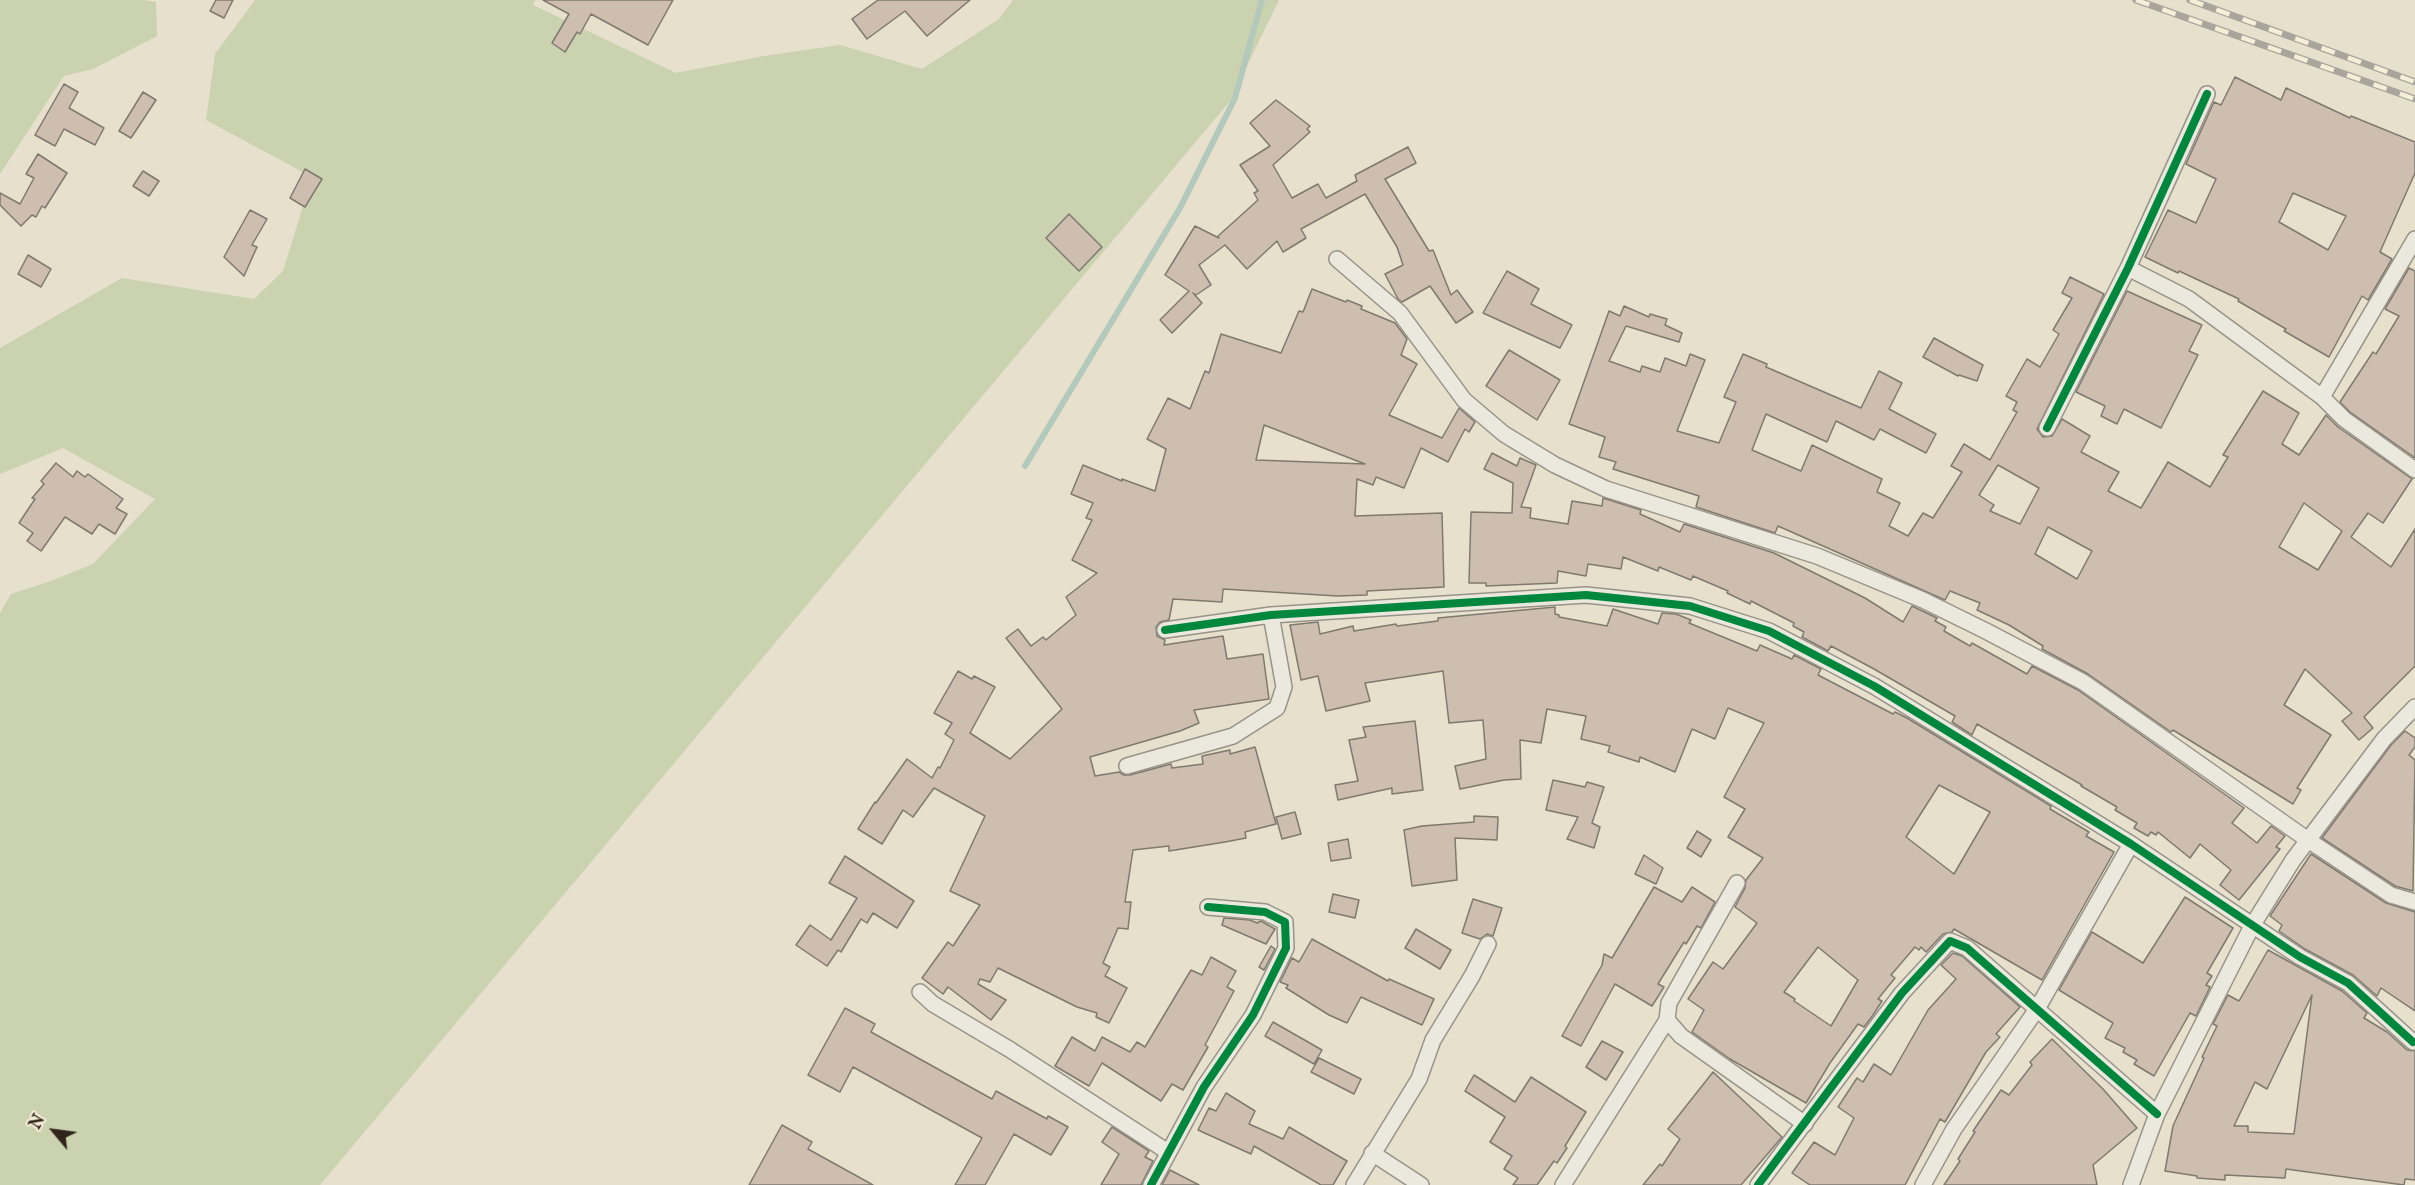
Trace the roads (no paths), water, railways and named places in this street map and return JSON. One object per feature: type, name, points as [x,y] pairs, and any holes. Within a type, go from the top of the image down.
[{"type":"street","points":[[2047,429],[2128,268],[2207,94]]},
{"type":"street","points":[[2322,397],[2415,239]]},
{"type":"street","points":[[1337,259],[1400,313],[1464,399],[1504,434],[1554,465],[1606,489],[1817,556],[1923,600],[1986,631],[2092,688],[2308,840],[2391,895],[2415,902]]},
{"type":"street","points":[[2128,268],[2190,299],[2322,397],[2343,419],[2415,470]]},
{"type":"street","points":[[1166,630],[1271,615],[1586,595],[1690,606],[1769,631],[1874,686],[2131,844],[2300,957],[2348,983],[2413,1042]]},
{"type":"street","points":[[1127,766],[1233,736],[1277,708],[1284,687],[1271,615]]},
{"type":"street","points":[[2133,1185],[2157,1114],[2252,926],[2308,840],[2384,739],[2415,707]]},
{"type":"street","points":[[1923,1185],[1954,1129],[2037,1009],[2131,844]]},
{"type":"street","points":[[1563,1185],[1667,1020],[1670,1003],[1737,884]]},
{"type":"street","points":[[1151,1185],[1204,1087],[1252,1016],[1286,948],[1285,922],[1265,912],[1208,907]]},
{"type":"street","points":[[1758,1185],[1902,993],[1950,940],[1967,948],[2157,1114]]},
{"type":"street","points":[[1354,1185],[1419,1079],[1433,1040],[1472,976],[1488,944]]},
{"type":"street","points":[[920,992],[933,1004],[1009,1049],[1168,1152]]},
{"type":"street","points":[[1667,1020],[1681,1036],[1805,1124]]},
{"type":"street","points":[[1372,1153],[1421,1185]]},
{"type":"waterway","points":[[1025,466],[1180,208],[1235,98],[1262,0]]},
{"type":"railway","points":[[2136,0],[2415,99]]},
{"type":"railway","points":[[2190,0],[2415,82]]}]
